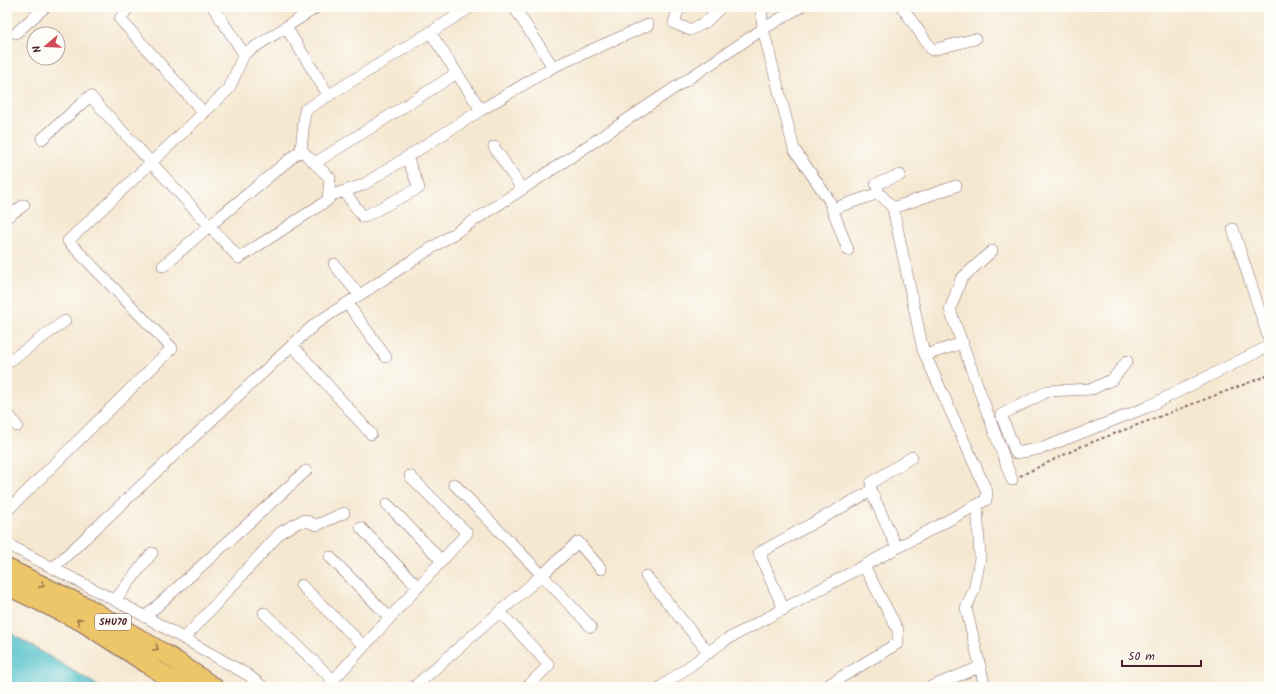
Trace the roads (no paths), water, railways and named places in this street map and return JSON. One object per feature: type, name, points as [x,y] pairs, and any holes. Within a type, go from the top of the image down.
[{"type":"main road","name":"SHU70","points":[[7,568],[89,608],[172,658],[214,687]]},
{"type":"main road","name":"SHU70","points":[[7,586],[82,622],[183,687]]},
{"type":"street","points":[[16,33],[45,7]]},
{"type":"street","points":[[129,7],[120,19],[204,112]]},
{"type":"street","points":[[213,7],[244,54]]},
{"type":"street","points":[[7,511],[172,348],[68,241],[229,89],[244,54],[317,7]]},
{"type":"street","points":[[164,266],[209,226],[301,150],[305,110],[471,7]]},
{"type":"street","points":[[514,7],[553,67]]},
{"type":"street","points":[[683,7],[678,10],[674,23],[690,30],[706,22],[721,7]]},
{"type":"street","points":[[761,7],[763,29],[794,149],[829,200],[848,250]]},
{"type":"street","points":[[53,568],[315,324],[763,29],[800,7]]},
{"type":"street","points":[[902,7],[932,50],[975,39]]},
{"type":"street","points":[[329,196],[362,185],[553,67],[648,25]]},
{"type":"street","points":[[286,27],[329,96]]},
{"type":"street","points":[[430,32],[482,110]]},
{"type":"street","points":[[315,163],[457,73]]},
{"type":"street","points":[[42,138],[90,96],[239,258],[328,200],[330,178],[301,150]]},
{"type":"street","points":[[494,147],[522,189]]},
{"type":"street","points":[[344,191],[363,217],[419,188],[407,157]]},
{"type":"street","points":[[661,687],[724,642],[986,500],[987,492],[923,350],[893,208],[879,193],[876,184],[900,175]]},
{"type":"street","points":[[893,208],[956,186]]},
{"type":"street","points":[[832,209],[879,193]]},
{"type":"street","points":[[7,217],[24,205]]},
{"type":"street","points":[[1233,229],[1269,339]]},
{"type":"street","points":[[992,251],[961,279],[950,310],[1012,480]]},
{"type":"street","points":[[334,264],[359,295]]},
{"type":"street","points":[[347,303],[386,357]]},
{"type":"street","points":[[7,363],[65,321]]},
{"type":"street","points":[[925,355],[963,343]]},
{"type":"street","points":[[292,345],[371,434]]},
{"type":"street","points":[[1127,361],[1113,379],[1092,389],[1048,391],[1001,415],[1016,453],[1043,448],[1144,408],[1269,346]]},
{"type":"street","points":[[7,412],[17,426]]},
{"type":"street","points":[[897,548],[871,491],[871,482],[912,457]]},
{"type":"street","points":[[145,617],[306,471]]},
{"type":"street","points":[[264,613],[330,683],[467,534],[410,476]]},
{"type":"street","points":[[454,484],[591,627]]},
{"type":"street","points":[[784,610],[759,553],[871,491]]},
{"type":"street","points":[[387,504],[442,561]]},
{"type":"street","points":[[977,506],[980,558],[974,590],[966,608],[985,687]]},
{"type":"street","points":[[184,639],[281,532],[303,520],[317,525],[344,513]]},
{"type":"street","points":[[361,528],[418,587]]},
{"type":"street","points":[[414,687],[578,542],[601,569]]},
{"type":"street","points":[[7,544],[115,600],[248,675],[263,687]]},
{"type":"street","points":[[115,600],[152,553]]},
{"type":"street","points":[[330,557],[390,618]]},
{"type":"street","points":[[825,687],[898,643],[898,630],[864,566]]},
{"type":"street","points":[[646,576],[709,653]]},
{"type":"street","points":[[300,585],[364,646]]},
{"type":"street","points":[[500,612],[550,665],[527,687]]},
{"type":"street","points":[[930,687],[980,667]]},
{"type":"water","points":[[7,631],[100,687],[7,687]]}]
